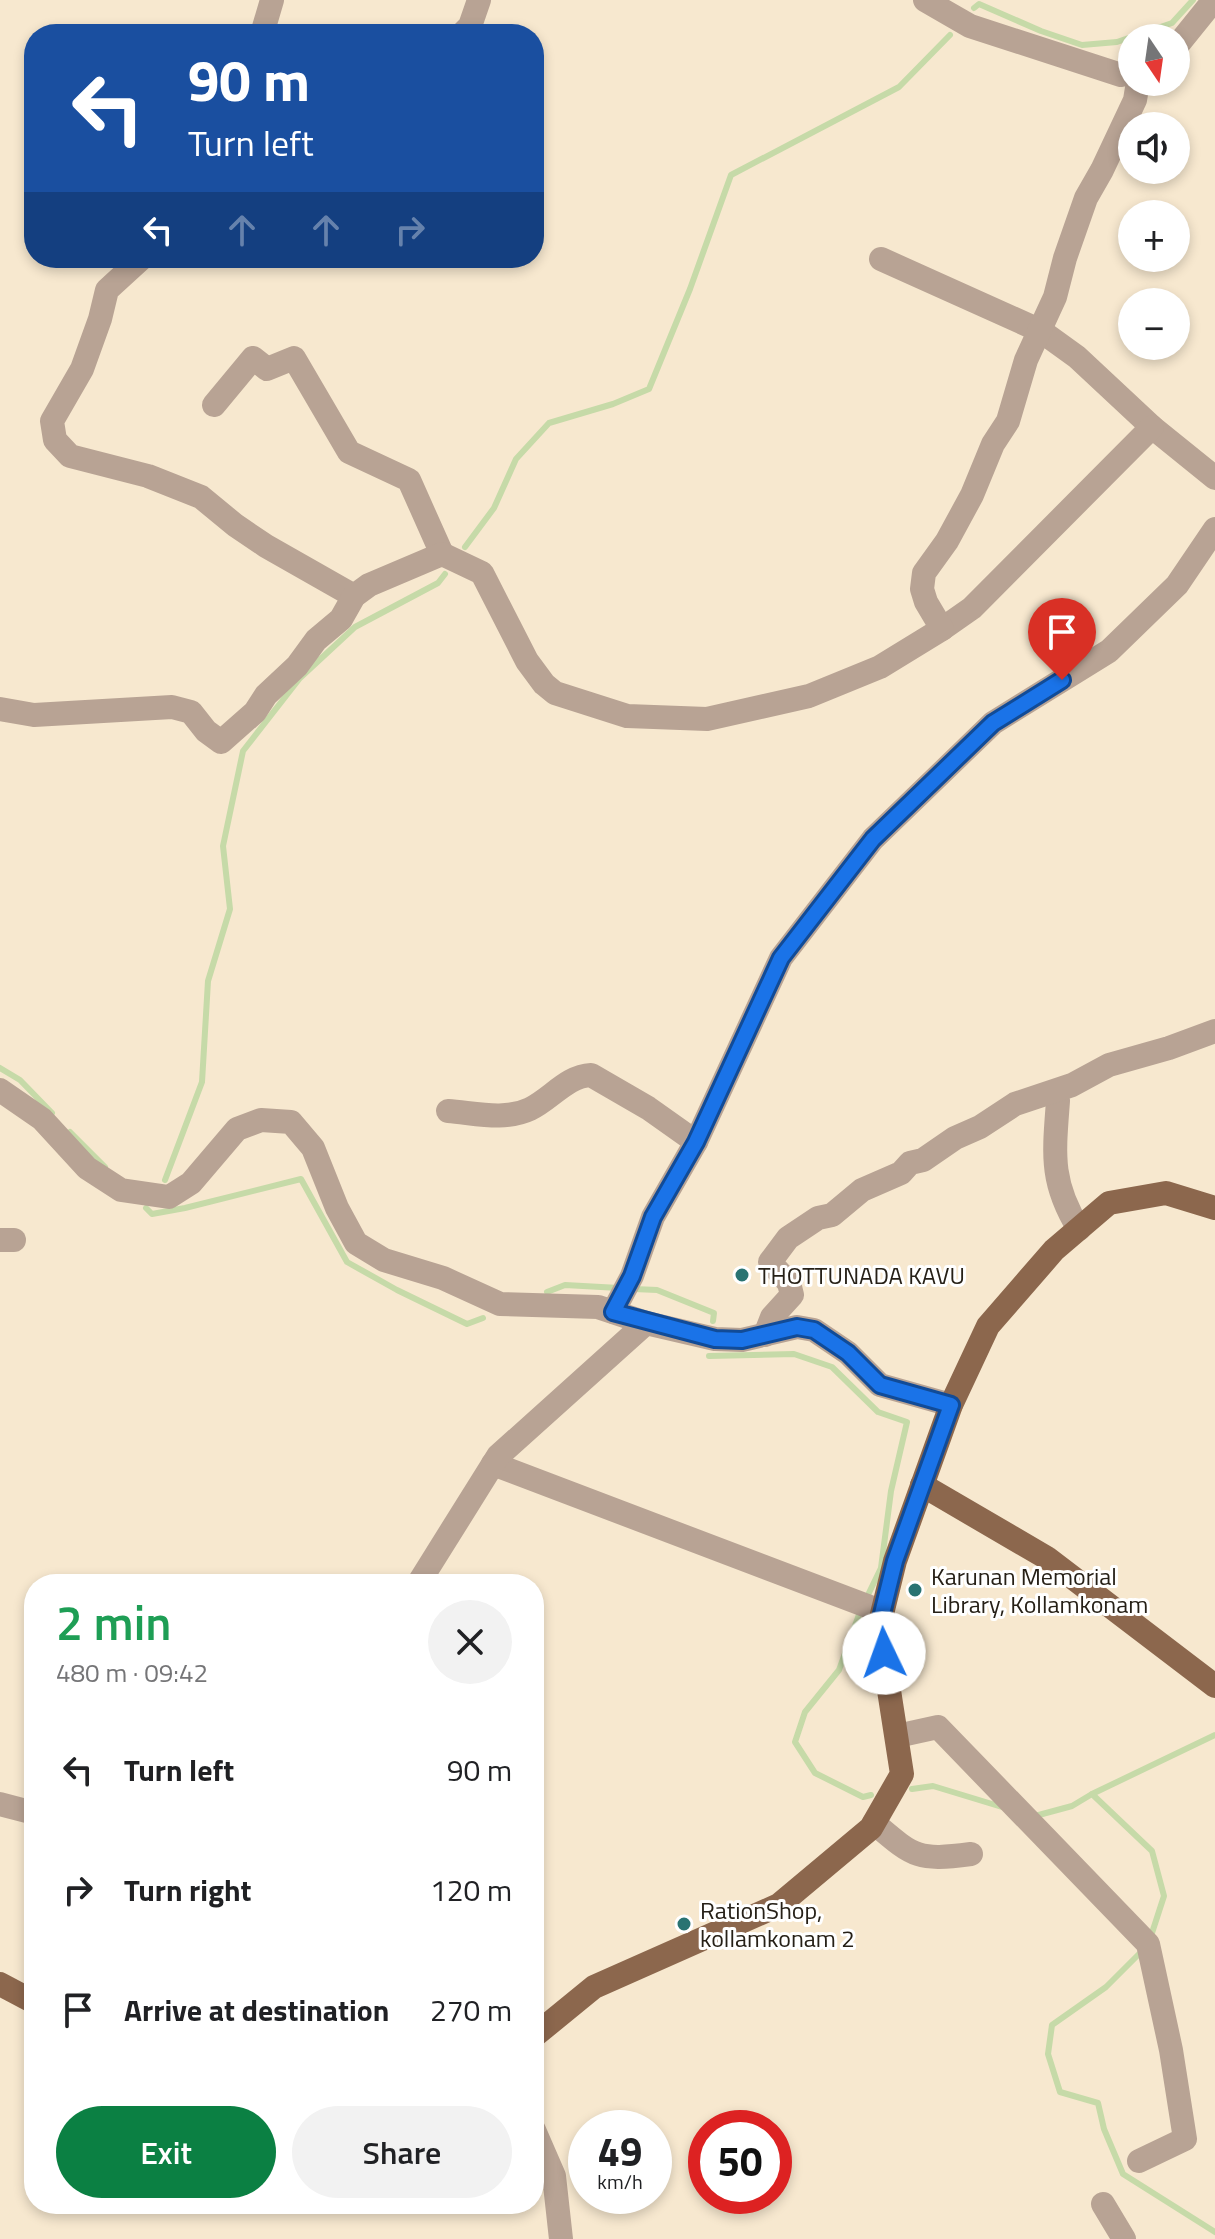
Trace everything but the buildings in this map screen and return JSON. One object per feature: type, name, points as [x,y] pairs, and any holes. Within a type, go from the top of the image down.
[{"type":"main road","points":[[544,2028],[594,1987],[779,1905],[871,1828],[902,1774],[879,1611],[951,1405],[988,1326],[1054,1250],[1109,1203],[1166,1193],[1215,1208]]},
{"type":"main road","points":[[922,1485],[1047,1558],[1215,1686]]},
{"type":"main road","points":[[0,1984],[24,1997]]},
{"type":"street","points":[[265,24],[272,0]]},
{"type":"street","points":[[471,24],[479,0]]},
{"type":"street","points":[[925,0],[970,26],[1118,74]]},
{"type":"street","points":[[1190,30],[1214,0]]},
{"type":"street","points":[[942,629],[926,602],[922,589],[924,573],[947,541],[972,495],[982,466],[1008,421],[1026,360],[1055,297],[1086,198],[1136,96]]},
{"type":"street","points":[[881,259],[1041,331],[1077,357],[1152,427],[1215,478]]},
{"type":"street","points":[[131,268],[107,290],[82,369],[52,421],[55,440],[70,456],[148,476],[201,497],[266,546],[354,596]]},
{"type":"street","points":[[214,405],[253,358],[267,369],[294,358],[349,452],[409,480],[442,554],[482,573],[527,661],[544,684],[555,693],[627,716],[707,719],[809,696],[880,667],[942,629],[972,608],[1152,427]]},
{"type":"street","points":[[616,1306],[632,1276],[653,1217],[696,1142],[781,958],[873,839],[993,723],[1109,651],[1177,585],[1215,529]]},
{"type":"street","points":[[0,709],[34,715],[172,707],[191,712],[206,731],[221,742],[255,712],[266,695],[297,666],[316,640],[341,619],[354,596],[369,585],[442,554]]},
{"type":"street","points":[[765,1335],[772,1317],[792,1295],[789,1283],[770,1262],[788,1238],[818,1218],[832,1215],[862,1190],[901,1173],[910,1163],[923,1160],[1015,1104],[1072,1085],[1109,1065],[1215,1031]]},
{"type":"street","points":[[448,1111],[505,1116],[529,1110],[580,1076],[591,1075],[648,1108],[696,1142]]},
{"type":"street","points":[[3,1096],[42,1119],[87,1168],[121,1190],[169,1197],[191,1183],[237,1129],[261,1120],[291,1122],[313,1148],[337,1208],[356,1243],[384,1260],[443,1278],[500,1304],[616,1306],[646,1323],[715,1339],[742,1340],[797,1327],[814,1330],[848,1353],[880,1385],[951,1405]]},
{"type":"street","points":[[1058,1101],[1054,1152],[1058,1186],[1064,1205],[1079,1229]]},
{"type":"street","points":[[424,1574],[498,1456],[646,1323]]},
{"type":"street","points":[[493,1464],[879,1611]]},
{"type":"street","points":[[897,1736],[938,1727],[1148,1944],[1171,2050],[1185,2139],[1139,2161]]},
{"type":"street","points":[[0,1804],[24,1810]]},
{"type":"street","points":[[874,1823],[911,1854],[934,1859],[971,1854]]},
{"type":"street","points":[[544,2153],[554,2176],[561,2239]]},
{"type":"street","points":[[1103,2204],[1124,2239]]},
{"type":"waterway","points":[[974,8],[979,4],[1082,45],[1117,42],[1172,23],[1193,0]]},
{"type":"waterway","points":[[465,547],[494,508],[516,459],[549,423],[613,404],[649,389],[690,289],[731,175],[899,87],[950,35]]},
{"type":"waterway","points":[[165,1180],[202,1082],[208,981],[230,909],[223,846],[243,751],[300,678],[355,627],[438,583],[445,574]]},
{"type":"waterway","points":[[0,1068],[20,1080],[52,1113]]},
{"type":"waterway","points":[[70,1132],[105,1167]]},
{"type":"waterway","points":[[146,1208],[152,1214],[185,1208],[301,1179],[347,1262],[467,1324],[483,1318]]},
{"type":"waterway","points":[[547,1292],[565,1285],[619,1288]]},
{"type":"waterway","points":[[634,1289],[657,1290],[714,1313],[713,1321]]},
{"type":"waterway","points":[[709,1356],[794,1354],[832,1367],[878,1412],[907,1422],[891,1491],[881,1568],[866,1599]]},
{"type":"waterway","points":[[861,1609],[839,1670],[805,1712],[795,1742],[815,1773],[863,1797],[871,1795]]},
{"type":"waterway","points":[[1092,1794],[1215,1735]]},
{"type":"waterway","points":[[912,1789],[933,1786],[1002,1807]]},
{"type":"waterway","points":[[1035,1816],[1072,1806],[1092,1794],[1152,1851],[1164,1896],[1151,1936]]},
{"type":"waterway","points":[[1144,1949],[1106,1987],[1052,2025],[1048,2054],[1060,2092],[1098,2103],[1104,2129],[1123,2174],[1215,2232]]},
{"type":"place","name":"THOTTUNADA KAVU","points":[[742,1275]]},
{"type":"place","name":"Karunan Memorial Library, Kollamkonam","points":[[915,1590]]},
{"type":"place","name":"RationShop, kollamkonam 2","points":[[684,1924]]},
{"type":"route","points":[[884,1653],[879,1626],[895,1561],[951,1405],[880,1385],[848,1353],[814,1330],[797,1327],[742,1340],[715,1339],[613,1312],[632,1276],[653,1217],[696,1142],[781,958],[873,839],[993,723],[1062,680]]}]
